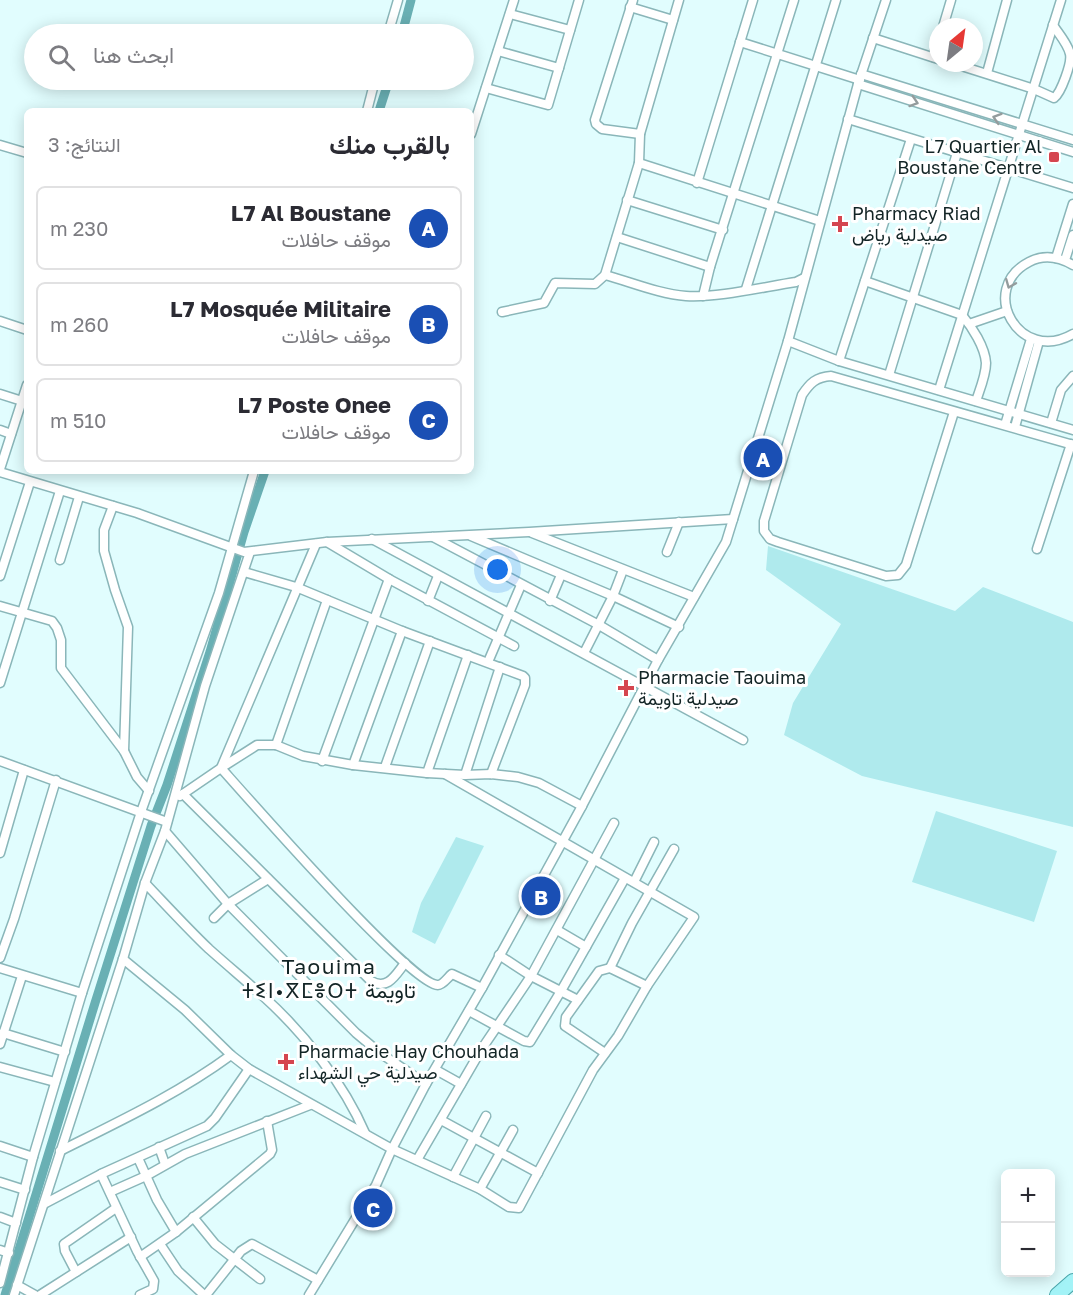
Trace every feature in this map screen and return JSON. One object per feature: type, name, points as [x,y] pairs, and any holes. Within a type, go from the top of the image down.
[{"type":"main road","points":[[1057,1295],[1073,1281]]},
{"type":"street","points":[[391,24],[398,0]]},
{"type":"street","points":[[474,125],[514,0]]},
{"type":"street","points":[[486,88],[548,105],[579,0]]},
{"type":"street","points":[[502,312],[544,303],[555,283],[595,284],[605,275],[639,163],[640,134],[678,0]]},
{"type":"street","points":[[697,183],[753,0]]},
{"type":"street","points":[[703,296],[710,267],[794,0]]},
{"type":"street","points":[[746,289],[836,0]]},
{"type":"street","points":[[309,1295],[376,1185],[426,1084],[482,988],[582,806],[658,660],[722,549],[734,519],[788,341],[848,119],[886,0]]},
{"type":"street","points":[[946,18],[951,0]]},
{"type":"street","points":[[987,74],[1007,0]]},
{"type":"street","points":[[939,390],[1060,0]]},
{"type":"street","points":[[640,134],[602,129],[595,120],[632,4],[673,20]]},
{"type":"street","points":[[510,14],[570,30]]},
{"type":"street","points":[[981,72],[1034,89],[1054,98],[1060,92],[1070,53],[1053,25]]},
{"type":"street","points":[[873,38],[929,56]]},
{"type":"street","points":[[740,42],[777,55],[1073,140]]},
{"type":"street","points":[[498,51],[559,68]]},
{"type":"street","points":[[860,79],[1018,136],[1073,152]]},
{"type":"street","points":[[368,108],[372,90]]},
{"type":"street","points":[[848,119],[1073,188]]},
{"type":"street","points":[[839,361],[911,139]]},
{"type":"street","points":[[0,145],[24,152]]},
{"type":"street","points":[[889,375],[957,153]]},
{"type":"street","points":[[639,163],[820,221]]},
{"type":"street","points":[[627,200],[723,230]]},
{"type":"street","points":[[1061,259],[1073,204]]},
{"type":"street","points":[[1061,259],[1073,235]]},
{"type":"street","points":[[617,237],[710,267]]},
{"type":"street","points":[[1073,265],[1061,259],[1044,257],[1032,260],[1021,266],[1013,276],[1007,287],[1005,299],[1012,323],[1021,332],[1035,340],[1050,342],[1062,340],[1073,334]]},
{"type":"street","points":[[605,275],[673,294],[703,296],[804,279]]},
{"type":"street","points":[[865,281],[962,315],[969,324],[986,361],[976,401]]},
{"type":"street","points":[[969,324],[1007,311]]},
{"type":"street","points":[[0,321],[24,329]]},
{"type":"street","points":[[1005,425],[1014,412],[1035,340]]},
{"type":"street","points":[[788,341],[839,361],[1073,429]]},
{"type":"street","points":[[954,412],[906,565],[898,575],[886,576],[778,542],[770,539],[764,531],[764,522],[802,395],[814,380],[821,376],[831,376],[1072,445],[1037,549]]},
{"type":"street","points":[[1051,423],[1061,390],[1073,376]]},
{"type":"street","points":[[0,394],[22,401]]},
{"type":"street","points":[[24,395],[0,470],[30,482],[113,506],[247,552],[371,539],[734,519]]},
{"type":"street","points":[[1014,412],[1015,427]]},
{"type":"street","points":[[0,430],[11,434]]},
{"type":"street","points":[[0,1282],[4,1251],[16,1223],[33,1157],[82,993],[146,813],[149,791],[219,593],[253,474]]},
{"type":"street","points":[[0,576],[30,482]]},
{"type":"street","points":[[0,683],[60,491]]},
{"type":"street","points":[[60,560],[79,497]]},
{"type":"street","points":[[113,506],[104,530],[104,551],[114,591],[128,627],[124,752]]},
{"type":"street","points":[[667,552],[679,522]]},
{"type":"street","points":[[529,532],[694,597]]},
{"type":"street","points":[[468,535],[613,596],[679,627]]},
{"type":"street","points":[[433,537],[658,660]]},
{"type":"street","points":[[371,539],[743,741]]},
{"type":"street","points":[[327,542],[388,579],[514,646]]},
{"type":"street","points":[[221,768],[316,544]]},
{"type":"street","points":[[14,1295],[123,959],[145,882],[174,799],[206,686],[244,572],[247,552]]},
{"type":"street","points":[[584,653],[624,570]]},
{"type":"street","points":[[244,572],[296,587],[402,631],[523,676],[526,681],[491,774]]},
{"type":"street","points":[[550,601],[561,574]]},
{"type":"street","points":[[428,601],[438,576]]},
{"type":"street","points":[[322,761],[388,579]]},
{"type":"street","points":[[488,662],[521,585]]},
{"type":"street","points":[[276,745],[327,600]]},
{"type":"street","points":[[0,606],[52,621],[61,639],[61,668],[124,752],[137,777],[149,791]]},
{"type":"street","points":[[353,765],[402,631]]},
{"type":"street","points":[[386,767],[430,641]]},
{"type":"street","points":[[427,773],[468,655]]},
{"type":"street","points":[[465,775],[500,667]]},
{"type":"street","points":[[174,799],[257,745],[276,745],[322,761],[427,773],[491,774],[518,777],[539,783],[582,806]]},
{"type":"street","points":[[0,761],[146,813],[164,824],[228,904],[356,1033],[380,1053],[426,1084]]},
{"type":"street","points":[[221,768],[313,871],[405,963],[432,983],[442,983],[452,974],[482,988]]},
{"type":"street","points":[[0,853],[24,770]]},
{"type":"street","points":[[123,959],[185,1010],[231,1055],[249,1069],[392,1149],[480,1190],[509,1207],[519,1208],[593,1070],[618,1036],[647,987],[694,917],[445,774]]},
{"type":"street","points":[[0,958],[56,780]]},
{"type":"street","points":[[183,794],[371,981],[381,984],[390,982],[405,963]]},
{"type":"street","points":[[417,1160],[461,1084],[531,976],[614,823]]},
{"type":"street","points":[[469,1011],[524,1041],[530,1042],[586,947],[654,842]]},
{"type":"street","points":[[610,968],[674,849]]},
{"type":"street","points":[[214,918],[228,904],[268,879]]},
{"type":"street","points":[[145,882],[201,941],[266,998],[300,1035],[329,1069],[347,1096],[365,1133]]},
{"type":"street","points":[[557,930],[586,947]]},
{"type":"street","points":[[500,955],[531,976],[578,999]]},
{"type":"street","points":[[0,968],[82,993]]},
{"type":"street","points":[[605,1053],[565,1026],[566,1017],[599,971],[610,968],[647,987]]},
{"type":"street","points":[[0,1044],[22,976]]},
{"type":"street","points":[[3,1033],[65,1052]]},
{"type":"street","points":[[60,1151],[177,1091],[231,1055]]},
{"type":"street","points":[[0,1067],[55,1082]]},
{"type":"street","points":[[44,1204],[101,1174],[207,1126],[249,1069]]},
{"type":"street","points":[[436,1070],[461,1084]]},
{"type":"street","points":[[110,1192],[146,1176],[185,1154],[310,1105]]},
{"type":"street","points":[[453,1177],[486,1116]]},
{"type":"street","points":[[441,1120],[538,1173]]},
{"type":"street","points":[[140,1257],[176,1232],[270,1155],[272,1150],[267,1121]]},
{"type":"street","points":[[480,1190],[513,1130]]},
{"type":"street","points":[[0,1146],[33,1157]]},
{"type":"street","points":[[159,1147],[165,1164]]},
{"type":"street","points":[[138,1158],[157,1200],[176,1232]]},
{"type":"street","points":[[101,1174],[155,1284],[153,1289],[140,1295]]},
{"type":"street","points":[[0,1182],[25,1190]]},
{"type":"street","points":[[76,1272],[65,1251],[64,1244],[116,1208]]},
{"type":"street","points":[[0,1217],[16,1223]]},
{"type":"street","points":[[193,1218],[215,1244],[260,1279]]},
{"type":"street","points":[[40,1295],[131,1237]]},
{"type":"street","points":[[159,1244],[178,1271],[205,1295],[246,1247],[252,1244],[318,1280]]},
{"type":"street","points":[[17,1285],[35,1295]]},
{"type":"shaded area","points":[[768,546],[955,611],[983,587],[1073,622],[1073,827],[862,776],[784,735],[793,703],[841,624],[766,570]]},
{"type":"shaded area","points":[[936,811],[1057,851],[1034,922],[912,882]]},
{"type":"shaded area","points":[[456,837],[484,846],[435,944],[412,932],[421,903]]},
{"type":"waterway","points":[[405,24],[411,0]]},
{"type":"waterway","points":[[380,108],[386,90]]},
{"type":"waterway","points":[[5,1295],[151,826],[167,785],[210,652],[244,532],[264,474]]},
{"type":"place","name":"L7 Quartier Al Boustane Centre","points":[[1054,157]]},
{"type":"place","name":"Pharmacy Riad صيدلية رياض","points":[[840,224]]},
{"type":"place","name":"L7 Al Boustane","points":[[763,458]]},
{"type":"place","name":"Pharmacie Taouima صيدلية تاويمة","points":[[626,688]]},
{"type":"place","name":"L7 Mosquée Militaire","points":[[541,896]]},
{"type":"place","name":"Pharmacie Hay Chouhada صيدلية حي الشهداء","points":[[286,1062]]},
{"type":"place","name":"L7 Poste Onee","points":[[373,1208]]},
{"type":"district","name":"Taouima ⵜⵉⵏ•ⴳⵎⴻⵔⵜ تاويمة","points":[[329,979]]}]
